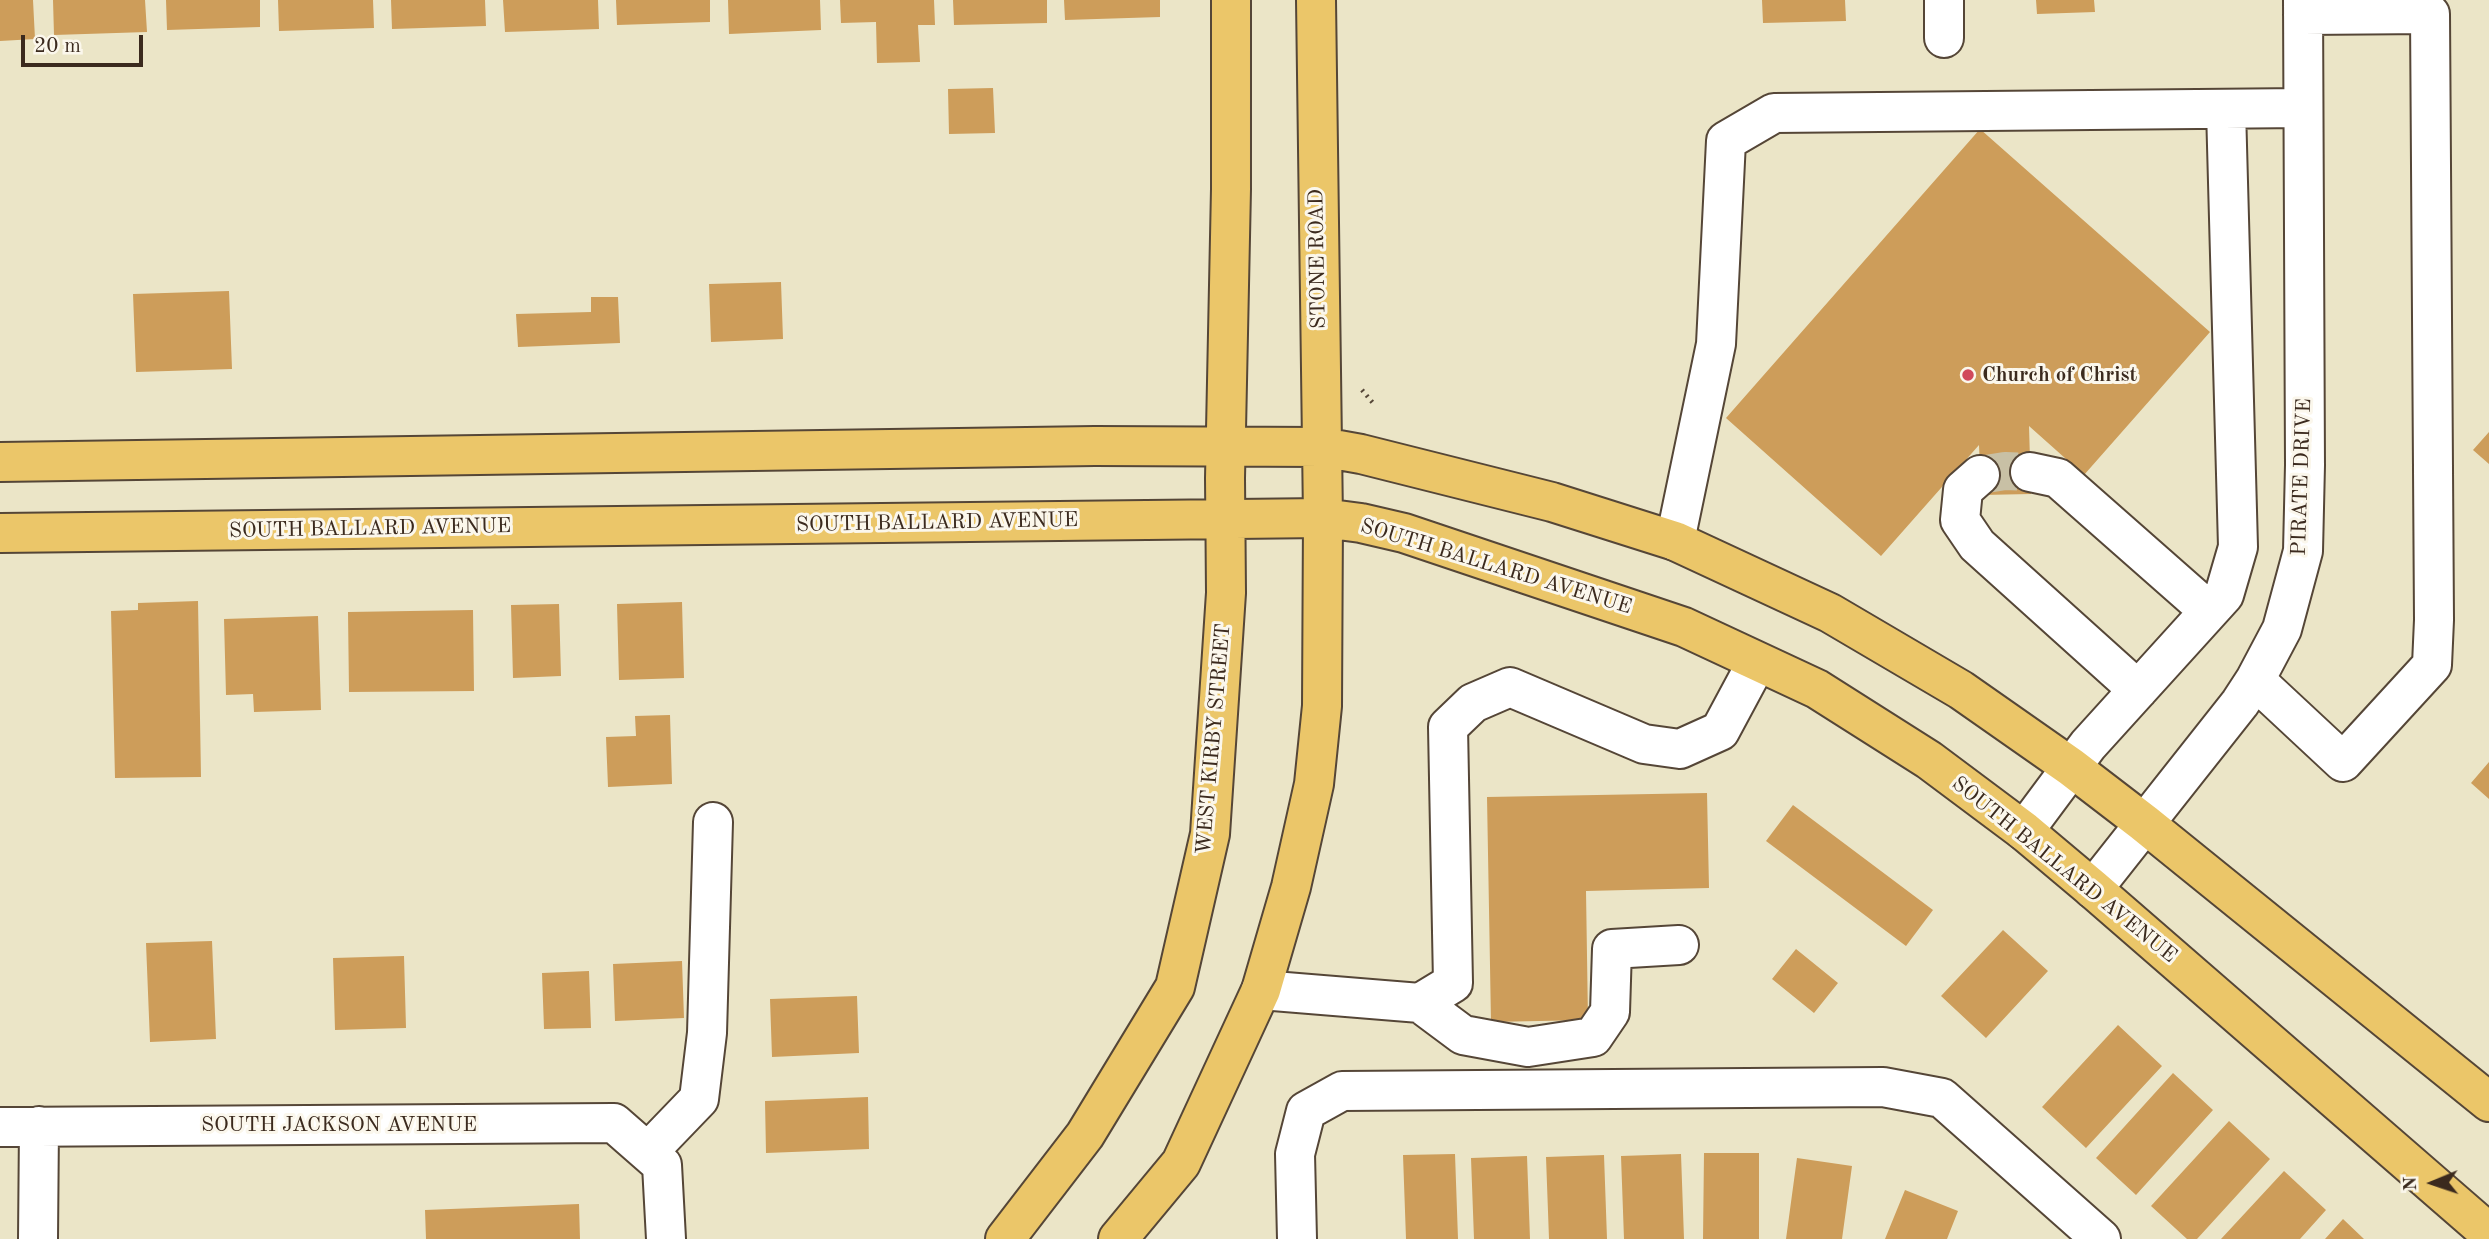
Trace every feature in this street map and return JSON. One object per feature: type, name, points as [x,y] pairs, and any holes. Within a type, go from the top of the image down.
[{"type":"main road","points":[[1226,462],[1231,0]]},
{"type":"main road","name":"STONE ROAD","points":[[1316,0],[1323,518]]},
{"type":"main road","points":[[0,462],[1226,462],[1322,447],[1361,454],[1552,502],[1675,541],[1830,613],[1961,690],[2071,767],[2144,823],[2489,1102]]},
{"type":"main road","name":"WEST KIRBY STREET","points":[[1005,1239],[1085,1135],[1175,987],[1210,834],[1226,593],[1226,462]]},
{"type":"main road","points":[[1118,1239],[1181,1163],[1261,990],[1291,887],[1314,784],[1322,706],[1323,518]]},
{"type":"main road","name":"SOUTH BALLARD AVENUE","points":[[0,533],[1323,518],[1361,523],[1417,537],[1684,626],[1817,689],[1929,760],[2024,831],[2093,889],[2489,1233]]},
{"type":"street","points":[[1944,0],[1944,38]]},
{"type":"street","points":[[2255,680],[2343,762],[2432,665],[2434,607],[2430,14],[2303,7]]},
{"type":"street","name":"PIRATE DRIVE","points":[[2093,889],[2240,703],[2255,680],[2282,629],[2303,551],[2303,7]]},
{"type":"street","points":[[2024,831],[2071,767],[2224,595],[2238,547],[2227,108]]},
{"type":"street","points":[[1675,541],[1716,344],[1726,141],[1774,113],[2303,108]]},
{"type":"street","points":[[2030,472],[2058,478],[2209,611]]},
{"type":"street","points":[[1980,475],[1963,489],[1960,520],[1977,545],[2138,690]]},
{"type":"street","points":[[1420,1003],[1453,983],[1448,727],[1473,703],[1510,687],[1644,744],[1680,749],[1720,731],[1757,662]]},
{"type":"street","points":[[666,1239],[655,1159],[699,1100],[707,1033],[713,822]]},
{"type":"street","points":[[1261,990],[1420,1003],[1463,1035],[1528,1047],[1593,1037],[1610,1012],[1612,949],[1679,945]]},
{"type":"street","points":[[1297,1239],[1295,1154],[1306,1111],[1342,1091],[1883,1087],[1942,1098],[2101,1239]]},
{"type":"street","name":"SOUTH JACKSON AVENUE","points":[[0,1127],[614,1123],[655,1159]]},
{"type":"street","points":[[38,1239],[39,1126]]},
{"type":"building","points":[[0,0],[33,0],[35,39],[0,41]]},
{"type":"building","points":[[53,0],[145,0],[147,32],[54,35]]},
{"type":"building","points":[[166,0],[260,0],[260,27],[167,30]]},
{"type":"building","points":[[278,0],[373,0],[374,28],[279,31]]},
{"type":"building","points":[[391,0],[485,0],[486,26],[392,29]]},
{"type":"building","points":[[503,0],[598,0],[599,29],[505,32]]},
{"type":"building","points":[[616,0],[710,0],[710,22],[617,25]]},
{"type":"building","points":[[728,0],[820,0],[821,30],[729,34]]},
{"type":"building","points":[[840,0],[934,0],[935,25],[918,25],[920,62],[877,63],[876,22],[841,23]]},
{"type":"building","points":[[953,0],[1047,0],[1047,23],[954,25]]},
{"type":"building","points":[[1064,0],[1160,0],[1160,17],[1065,20]]},
{"type":"building","points":[[1762,0],[1845,0],[1846,21],[1763,23]]},
{"type":"building","points":[[2036,0],[2094,0],[2095,12],[2037,14]]},
{"type":"building","points":[[993,88],[995,133],[949,134],[948,89]]},
{"type":"building","name":"Church of Christ","points":[[1980,129],[2210,332],[2084,475],[2029,426],[2031,494],[1981,495],[1979,445],[1881,556],[1726,418]]},
{"type":"building","points":[[781,282],[783,339],[711,342],[709,284]]},
{"type":"building","points":[[229,291],[232,369],[136,372],[133,294]]},
{"type":"building","points":[[591,297],[618,297],[620,343],[518,347],[516,314],[591,312]]},
{"type":"building","points":[[2489,432],[2489,464],[2473,450]]},
{"type":"building","points":[[198,601],[201,777],[115,778],[111,611],[138,610],[138,603]]},
{"type":"building","points":[[682,602],[684,678],[619,680],[617,604]]},
{"type":"building","points":[[559,604],[561,676],[513,678],[511,605]]},
{"type":"building","points":[[473,610],[474,691],[349,692],[348,612]]},
{"type":"building","points":[[318,616],[321,710],[254,712],[253,694],[226,695],[224,619]]},
{"type":"building","points":[[670,715],[672,784],[608,787],[606,737],[636,736],[635,716]]},
{"type":"building","points":[[2489,762],[2489,799],[2471,783]]},
{"type":"building","points":[[1707,793],[1709,888],[1586,891],[1588,1020],[1491,1022],[1487,797]]},
{"type":"building","points":[[1793,805],[1933,910],[1906,946],[1766,841]]},
{"type":"building","points":[[2003,930],[2048,971],[1986,1038],[1941,996]]},
{"type":"building","points":[[212,941],[216,1039],[150,1042],[146,943]]},
{"type":"building","points":[[1796,949],[1838,983],[1814,1013],[1772,979]]},
{"type":"building","points":[[404,956],[406,1028],[335,1030],[333,958]]},
{"type":"building","points":[[682,961],[684,1018],[615,1021],[613,964]]},
{"type":"building","points":[[589,971],[591,1028],[544,1029],[542,973]]},
{"type":"building","points":[[857,996],[859,1053],[772,1057],[770,999]]},
{"type":"building","points":[[2118,1025],[2162,1066],[2086,1148],[2042,1107]]},
{"type":"building","points":[[2173,1073],[2213,1110],[2136,1195],[2096,1158]]},
{"type":"building","points":[[868,1097],[869,1149],[766,1153],[765,1101]]},
{"type":"building","points":[[2229,1121],[2270,1159],[2197,1239],[2187,1239],[2151,1206]]},
{"type":"building","points":[[1704,1153],[1759,1153],[1759,1239],[1703,1239]]},
{"type":"building","points":[[1455,1154],[1458,1239],[1406,1239],[1403,1155]]},
{"type":"building","points":[[1681,1154],[1684,1239],[1624,1239],[1621,1156]]},
{"type":"building","points":[[1604,1155],[1607,1239],[1549,1239],[1546,1157]]},
{"type":"building","points":[[1527,1156],[1530,1239],[1474,1239],[1471,1158]]},
{"type":"building","points":[[1797,1158],[1852,1166],[1842,1239],[1786,1239]]},
{"type":"building","points":[[2284,1171],[2326,1210],[2300,1239],[2221,1239]]},
{"type":"building","points":[[1905,1190],[1958,1211],[1947,1239],[1885,1239]]},
{"type":"building","points":[[579,1204],[580,1239],[426,1239],[425,1210]]},
{"type":"building","points":[[2343,1219],[2364,1239],[2325,1239]]},
{"type":"tunnel","points":[[1980,475],[2005,471],[2030,472]]},
{"type":"place","name":"Church of Christ","points":[[1968,375]]}]
